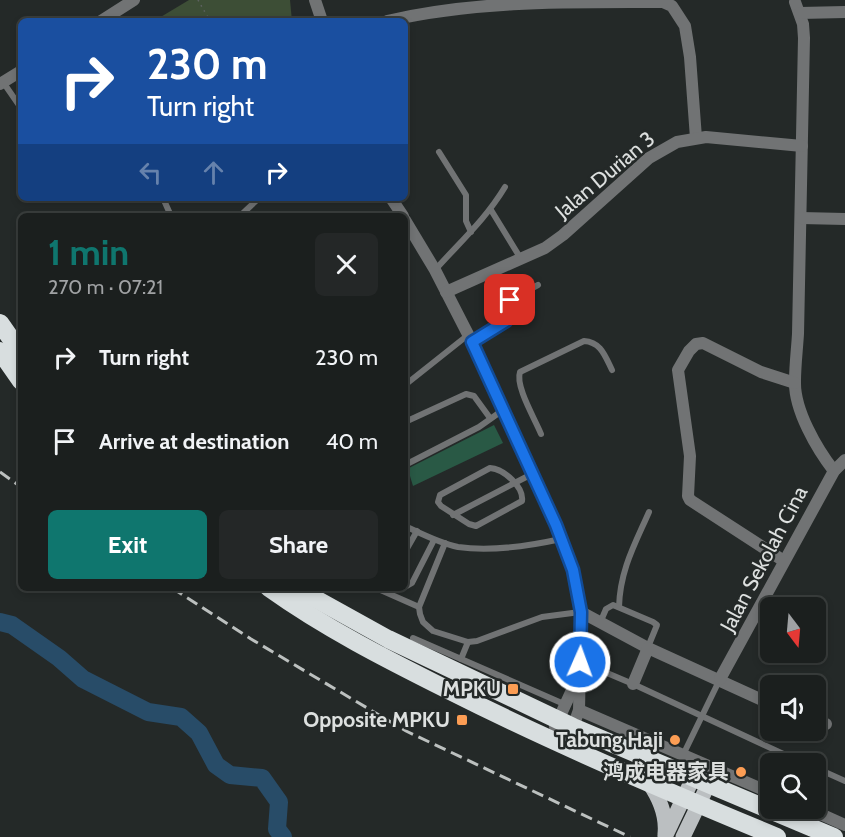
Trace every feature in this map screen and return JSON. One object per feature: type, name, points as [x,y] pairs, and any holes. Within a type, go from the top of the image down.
[{"type":"highway","points":[[0,323],[18,349]]},
{"type":"highway","points":[[0,351],[18,377]]},
{"type":"highway","points":[[273,591],[294,606],[377,654],[555,742],[777,837]]},
{"type":"highway","points":[[301,591],[388,639],[568,715],[700,782],[834,837]]},
{"type":"main road","points":[[685,834],[692,801],[700,782]]},
{"type":"main road","points":[[650,783],[664,813],[665,837]]},
{"type":"main road","points":[[665,837],[692,801]]},
{"type":"main road","points":[[685,834],[709,818],[726,816]]},
{"type":"street","points":[[105,18],[134,0]]},
{"type":"street","points":[[315,0],[320,18]]},
{"type":"street","points":[[398,18],[478,5],[537,2],[663,2],[672,6],[685,26],[690,57],[696,138]]},
{"type":"street","points":[[834,471],[822,456],[801,414],[795,383],[804,38],[796,4],[845,12]]},
{"type":"street","points":[[2,83],[18,72]]},
{"type":"street","name":"Jalan Durian 3","points":[[446,292],[545,248],[563,235],[649,158],[677,142],[696,138],[802,146]]},
{"type":"street","points":[[801,218],[845,219]]},
{"type":"street","points":[[408,225],[435,270],[470,338],[562,539],[573,570],[581,612],[580,662],[568,715],[555,742]]},
{"type":"street","points":[[784,561],[690,500],[688,496],[690,456],[678,370],[689,351],[696,344],[703,343],[761,372],[795,383]]},
{"type":"street","name":"Jalan Sekolah Cina","points":[[720,679],[834,471],[845,460]]},
{"type":"street","points":[[581,612],[648,648],[760,699]]},
{"type":"street","points":[[633,684],[648,648]]},
{"type":"street","points":[[568,715],[683,756],[760,788]]},
{"type":"street","points":[[826,816],[845,825]]},
{"type":"lane","points":[[2,83],[18,104]]},
{"type":"lane","points":[[439,152],[466,195],[466,221],[471,232]]},
{"type":"lane","points":[[435,270],[490,210],[505,187]]},
{"type":"lane","points":[[243,213],[256,201]]},
{"type":"lane","points":[[490,210],[521,259]]},
{"type":"lane","points":[[408,383],[470,338],[506,321],[510,300],[538,285]]},
{"type":"lane","points":[[541,434],[521,388],[518,377],[520,372],[584,341],[593,341],[599,346],[612,370]]},
{"type":"lane","points":[[408,421],[466,394],[474,396],[490,418]]},
{"type":"lane","points":[[408,463],[503,410]]},
{"type":"lane","points":[[495,468],[515,483],[523,496],[522,501],[479,525],[473,526],[453,515],[441,506],[438,497],[486,469],[495,468]]},
{"type":"lane","points":[[453,515],[532,474]]},
{"type":"lane","points":[[619,607],[620,585],[625,565],[649,512]]},
{"type":"lane","points":[[408,527],[434,540],[459,547],[498,547],[562,539]]},
{"type":"lane","points":[[408,547],[417,531]]},
{"type":"lane","points":[[408,585],[412,583],[434,540]]},
{"type":"lane","points":[[445,543],[419,607],[423,622],[433,632],[468,642],[477,641],[542,617],[581,612]]},
{"type":"lane","points":[[383,591],[419,607]]},
{"type":"lane","points":[[600,623],[606,609],[613,605],[657,625],[648,648]]},
{"type":"lane","points":[[413,638],[462,659],[568,715]]},
{"type":"lane","points":[[462,659],[468,642]]},
{"type":"lane","points":[[580,662],[633,684],[781,753]]},
{"type":"lane","points":[[683,756],[700,716],[720,679]]},
{"type":"lane","points":[[826,772],[845,781]]},
{"type":"path","points":[[198,0],[208,18]]},
{"type":"green space","points":[[189,0],[290,0],[292,18],[159,18]]},
{"type":"building","points":[[494,425],[503,443],[413,486],[408,468]]},
{"type":"waterway","points":[[0,622],[12,625],[59,658],[83,679],[148,712],[181,717],[199,733],[216,765],[230,775],[262,778],[279,802],[277,829],[283,837]]},
{"type":"railway","points":[[0,472],[18,485]]},
{"type":"railway","points":[[177,591],[251,639],[406,731],[630,837]]},
{"type":"place","name":"MPKU","points":[[513,689]]},
{"type":"place","name":"Opposite MPKU","points":[[462,720]]},
{"type":"place","name":"Tabung Haji","points":[[675,740]]},
{"type":"place","name":"鸿成电器家具","points":[[741,772]]},
{"type":"route","points":[[510,300],[506,321],[472,342],[556,525],[573,570],[581,612],[580,662]]}]
